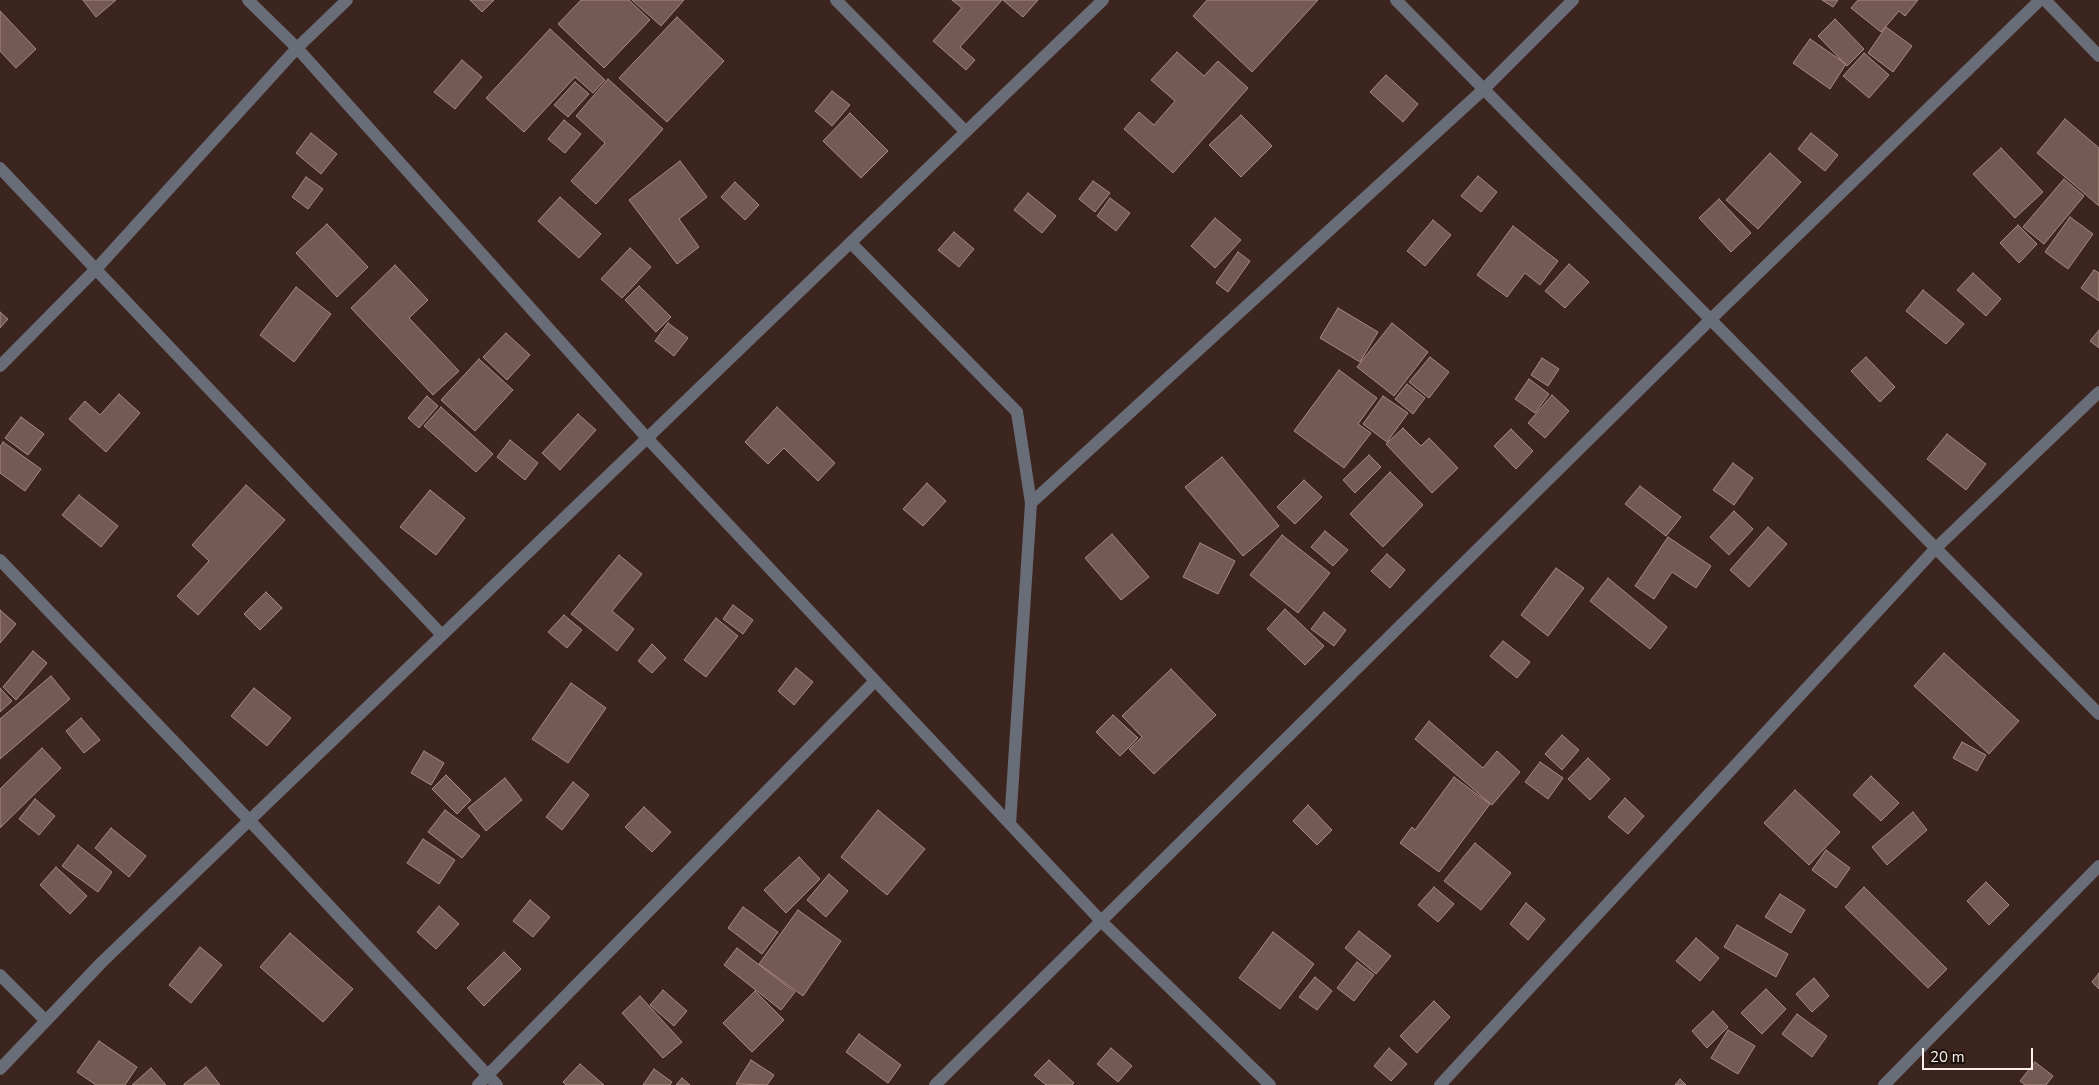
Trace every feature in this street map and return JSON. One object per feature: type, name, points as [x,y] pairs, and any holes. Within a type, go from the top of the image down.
[{"type":"street","points":[[248,0],[297,48],[647,438],[1102,922],[1270,1085]]},
{"type":"street","points":[[0,366],[97,268],[297,48],[347,0]]},
{"type":"street","points":[[836,0],[966,132]]},
{"type":"street","points":[[0,1069],[102,962],[1104,0]]},
{"type":"street","points":[[1396,0],[2099,714]]},
{"type":"street","points":[[1032,503],[1484,89],[1573,0]]},
{"type":"street","points":[[935,1085],[1711,319],[2040,0]]},
{"type":"street","points":[[2046,0],[2099,56]]},
{"type":"street","points":[[0,168],[97,268],[442,635]]},
{"type":"street","points":[[851,243],[1017,412],[1032,503],[1010,824]]},
{"type":"street","points":[[1440,1085],[1936,548],[2099,392]]},
{"type":"street","points":[[0,560],[249,820],[497,1085]]},
{"type":"street","points":[[478,1085],[875,681]]},
{"type":"street","points":[[1884,1085],[2099,866]]},
{"type":"street","points":[[0,976],[46,1020]]},
{"type":"building","points":[[83,0],[116,0],[96,17]]},
{"type":"building","points":[[470,0],[494,0],[482,12]]},
{"type":"building","points":[[581,0],[629,0],[650,20],[604,68],[558,24]]},
{"type":"building","points":[[632,0],[684,0],[661,26]]},
{"type":"building","points":[[952,0],[1002,0],[960,47],[975,60],[966,70],[933,41],[962,8]]},
{"type":"building","points":[[1003,0],[1038,0],[1023,17]]},
{"type":"building","points":[[1207,0],[1318,0],[1252,72],[1193,16]]},
{"type":"building","points":[[1822,0],[1838,0],[1833,7]]},
{"type":"building","points":[[1858,0],[1918,0],[1905,16],[1899,11],[1881,32],[1851,8]]},
{"type":"building","points":[[0,11],[36,49],[16,68],[0,51]]},
{"type":"building","points":[[677,17],[724,61],[667,122],[619,78]]},
{"type":"building","points":[[1835,19],[1864,49],[1847,66],[1818,36]]},
{"type":"building","points":[[1886,27],[1912,46],[1893,72],[1868,53]]},
{"type":"building","points":[[550,29],[605,80],[593,93],[575,77],[524,132],[486,98]]},
{"type":"building","points":[[1810,39],[1846,64],[1830,89],[1793,63]]},
{"type":"building","points":[[1177,52],[1204,76],[1218,61],[1248,88],[1173,173],[1124,129],[1139,112],[1154,125],[1175,101],[1151,80]]},
{"type":"building","points":[[1864,53],[1889,75],[1869,98],[1843,76]]},
{"type":"building","points":[[462,60],[482,77],[455,109],[434,92]]},
{"type":"building","points":[[1386,75],[1418,104],[1403,122],[1370,92]]},
{"type":"building","points":[[608,79],[663,129],[596,204],[571,181],[605,143],[576,116]]},
{"type":"building","points":[[575,82],[589,94],[568,117],[554,105]]},
{"type":"building","points":[[832,91],[850,105],[832,126],[815,111]]},
{"type":"building","points":[[850,113],[888,151],[861,178],[823,141]]},
{"type":"building","points":[[1241,115],[1272,146],[1241,177],[1209,145]]},
{"type":"building","points":[[2065,119],[2099,148],[2099,206],[2037,153]]},
{"type":"building","points":[[564,120],[581,134],[565,153],[548,139]]},
{"type":"building","points":[[311,133],[337,154],[321,174],[296,153]]},
{"type":"building","points":[[1811,133],[1838,155],[1825,171],[1798,149]]},
{"type":"building","points":[[2001,148],[2043,192],[2015,218],[1973,174]]},
{"type":"building","points":[[1770,153],[1801,182],[1758,229],[1726,200]]},
{"type":"building","points":[[680,161],[707,197],[679,219],[699,247],[677,264],[629,200]]},
{"type":"building","points":[[1478,176],[1497,192],[1481,212],[1461,196]]},
{"type":"building","points":[[306,177],[323,189],[308,209],[292,197]]},
{"type":"building","points":[[2064,179],[2084,196],[2044,244],[2023,227]]},
{"type":"building","points":[[1093,181],[1110,193],[1095,212],[1079,199]]},
{"type":"building","points":[[735,182],[759,205],[745,220],[721,197]]},
{"type":"building","points":[[1028,193],[1056,216],[1042,233],[1014,210]]},
{"type":"building","points":[[560,197],[601,234],[579,258],[538,221]]},
{"type":"building","points":[[1110,198],[1130,213],[1116,231],[1097,216]]},
{"type":"building","points":[[1719,199],[1751,233],[1731,252],[1699,218]]},
{"type":"building","points":[[2070,217],[2093,234],[2068,269],[2045,252]]},
{"type":"building","points":[[1215,218],[1241,240],[1215,268],[1191,246]]},
{"type":"building","points":[[1433,220],[1451,235],[1425,266],[1407,251]]},
{"type":"building","points":[[327,224],[368,267],[337,297],[296,253]]},
{"type":"building","points":[[2018,225],[2037,244],[2019,263],[2000,243]]},
{"type":"building","points":[[1513,226],[1558,261],[1540,285],[1525,273],[1507,297],[1477,275]]},
{"type":"building","points":[[954,232],[974,249],[959,267],[938,250]]},
{"type":"building","points":[[630,248],[651,267],[622,298],[601,279]]},
{"type":"building","points":[[1238,252],[1250,261],[1228,292],[1216,283]]},
{"type":"building","points":[[1569,264],[1589,282],[1565,308],[1545,291]]},
{"type":"building","points":[[395,265],[428,300],[409,318],[459,371],[433,395],[351,308]]},
{"type":"building","points":[[2094,270],[2099,273],[2099,301],[2081,288]]},
{"type":"building","points":[[1973,273],[2001,299],[1986,316],[1957,290]]},
{"type":"building","points":[[639,286],[671,317],[656,332],[625,300]]},
{"type":"building","points":[[296,287],[331,314],[294,362],[260,335]]},
{"type":"building","points":[[1923,290],[1964,324],[1946,344],[1906,311]]},
{"type":"building","points":[[1338,308],[1378,332],[1360,362],[1320,338]]},
{"type":"building","points":[[0,312],[8,319],[0,328]]},
{"type":"building","points":[[668,323],[688,338],[674,356],[655,341]]},
{"type":"building","points":[[1392,323],[1428,352],[1394,396],[1357,367]]},
{"type":"building","points":[[2099,330],[2099,348],[2090,341]]},
{"type":"building","points":[[506,333],[530,355],[507,380],[483,357]]},
{"type":"building","points":[[1430,357],[1449,372],[1429,398],[1409,382]]},
{"type":"building","points":[[1866,357],[1895,387],[1880,402],[1851,371]]},
{"type":"building","points":[[1542,358],[1559,369],[1548,386],[1531,375]]},
{"type":"building","points":[[479,359],[513,390],[475,431],[441,400]]},
{"type":"building","points":[[1339,370],[1377,398],[1358,424],[1371,433],[1344,468],[1294,431]]},
{"type":"building","points":[[1529,379],[1549,394],[1535,413],[1515,399]]},
{"type":"building","points":[[1407,384],[1425,398],[1413,414],[1395,399]]},
{"type":"building","points":[[119,394],[140,413],[106,452],[69,419],[85,401],[100,415]]},
{"type":"building","points":[[1552,395],[1569,411],[1545,438],[1528,423]]},
{"type":"building","points":[[427,396],[438,406],[419,428],[408,418]]},
{"type":"building","points":[[1383,396],[1408,413],[1387,442],[1363,424]]},
{"type":"building","points":[[441,407],[493,454],[476,472],[424,426]]},
{"type":"building","points":[[777,407],[835,463],[818,481],[784,448],[768,464],[745,442]]},
{"type":"building","points":[[578,414],[596,430],[560,470],[542,453]]},
{"type":"building","points":[[21,417],[44,434],[28,455],[5,438]]},
{"type":"building","points":[[1403,428],[1421,446],[1429,438],[1458,468],[1432,493],[1386,444]]},
{"type":"building","points":[[1511,429],[1533,451],[1516,469],[1494,446]]},
{"type":"building","points":[[1947,434],[1986,464],[1966,490],[1927,459]]},
{"type":"building","points":[[510,440],[538,463],[525,480],[497,457]]},
{"type":"building","points":[[3,442],[41,469],[25,491],[0,473],[0,447]]},
{"type":"building","points":[[1369,455],[1381,467],[1355,493],[1343,480]]},
{"type":"building","points":[[1222,457],[1279,526],[1243,556],[1185,487]]},
{"type":"building","points":[[1733,463],[1753,478],[1734,505],[1713,490]]},
{"type":"building","points":[[1390,472],[1423,505],[1383,547],[1350,514]]},
{"type":"building","points":[[1304,480],[1322,497],[1295,524],[1277,507]]},
{"type":"building","points":[[927,483],[946,501],[923,526],[903,509]]},
{"type":"building","points":[[246,485],[285,520],[198,615],[177,596],[209,561],[192,545]]},
{"type":"building","points":[[1640,486],[1681,517],[1666,536],[1625,504]]},
{"type":"building","points":[[430,490],[465,518],[436,555],[400,527]]},
{"type":"building","points":[[79,495],[118,526],[101,547],[62,515]]},
{"type":"building","points":[[1734,511],[1753,529],[1729,555],[1710,537]]},
{"type":"building","points":[[1768,527],[1787,544],[1749,587],[1730,570]]},
{"type":"building","points":[[1325,531],[1348,550],[1333,566],[1311,547]]},
{"type":"building","points":[[1112,534],[1149,577],[1121,600],[1085,558]]},
{"type":"building","points":[[1282,535],[1330,573],[1298,613],[1250,575]]},
{"type":"building","points":[[1668,537],[1711,566],[1696,588],[1672,572],[1654,599],[1635,586]]},
{"type":"building","points":[[1200,543],[1235,561],[1218,594],[1183,577]]},
{"type":"building","points":[[1387,554],[1405,570],[1390,588],[1371,571]]},
{"type":"building","points":[[619,555],[642,574],[612,611],[634,629],[617,651],[571,614]]},
{"type":"building","points":[[1556,568],[1584,588],[1548,636],[1521,615]]},
{"type":"building","points":[[1608,578],[1667,627],[1650,649],[1590,601]]},
{"type":"building","points":[[266,592],[282,608],[260,630],[244,614]]},
{"type":"building","points":[[733,605],[753,620],[743,634],[723,619]]},
{"type":"building","points":[[1285,609],[1324,646],[1305,665],[1267,629]]},
{"type":"building","points":[[0,610],[16,624],[0,643]]},
{"type":"building","points":[[1324,612],[1346,630],[1334,646],[1311,629]]},
{"type":"building","points":[[564,615],[582,630],[567,648],[548,632]]},
{"type":"building","points":[[716,618],[738,636],[706,677],[684,660]]},
{"type":"building","points":[[1503,641],[1530,662],[1517,678],[1490,656]]},
{"type":"building","points":[[652,644],[666,658],[652,673],[638,661]]},
{"type":"building","points":[[33,651],[47,663],[16,700],[3,687]]},
{"type":"building","points":[[1944,653],[2019,721],[1989,754],[1914,686]]},
{"type":"building","points":[[796,668],[813,682],[794,705],[778,691]]},
{"type":"building","points":[[1171,669],[1216,715],[1154,774],[1129,749],[1142,737],[1122,716]]},
{"type":"building","points":[[51,676],[70,699],[0,759],[0,719]]},
{"type":"building","points":[[571,683],[606,708],[568,763],[532,739]]},
{"type":"building","points":[[0,688],[12,701],[0,712]]},
{"type":"building","points":[[254,688],[291,718],[267,746],[231,716]]},
{"type":"building","points":[[1113,715],[1138,738],[1120,756],[1096,732]]},
{"type":"building","points":[[81,718],[100,740],[84,753],[66,731]]},
{"type":"building","points":[[1429,721],[1483,768],[1497,751],[1520,772],[1492,805],[1415,739]]},
{"type":"building","points":[[1562,735],[1579,750],[1562,770],[1545,754]]},
{"type":"building","points":[[1962,742],[1986,755],[1977,771],[1953,758]]},
{"type":"building","points":[[42,748],[61,768],[0,828],[0,789]]},
{"type":"building","points":[[424,751],[444,763],[431,785],[411,773]]},
{"type":"building","points":[[1588,758],[1610,779],[1590,800],[1568,779]]},
{"type":"building","points":[[1540,762],[1563,778],[1548,799],[1525,782]]},
{"type":"building","points":[[446,775],[471,800],[457,814],[432,789]]},
{"type":"building","points":[[1871,776],[1899,803],[1881,821],[1853,795]]},
{"type":"building","points":[[1454,777],[1490,804],[1439,872],[1400,843],[1412,827],[1415,830]]},
{"type":"building","points":[[505,778],[522,800],[486,831],[468,808]]},
{"type":"building","points":[[573,782],[589,795],[562,830],[546,817]]},
{"type":"building","points":[[1795,790],[1840,832],[1809,865],[1764,823]]},
{"type":"building","points":[[1625,798],[1644,816],[1628,834],[1608,817]]},
{"type":"building","points":[[35,799],[55,816],[39,835],[19,819]]},
{"type":"building","points":[[1308,805],[1332,830],[1317,845],[1293,821]]},
{"type":"building","points":[[644,807],[671,832],[652,852],[625,827]]},
{"type":"building","points":[[445,810],[480,836],[462,858],[428,832]]},
{"type":"building","points":[[878,810],[925,849],[887,895],[841,857]]},
{"type":"building","points":[[1913,812],[1927,830],[1887,865],[1872,847]]},
{"type":"building","points":[[111,828],[146,856],[129,877],[95,848]]},
{"type":"building","points":[[423,839],[455,860],[439,884],[407,863]]},
{"type":"building","points":[[1475,843],[1511,873],[1481,910],[1444,881]]},
{"type":"building","points":[[78,845],[112,872],[98,892],[62,866]]},
{"type":"building","points":[[1826,850],[1850,868],[1836,888],[1812,870]]},
{"type":"building","points":[[799,857],[820,879],[786,913],[764,890]]},
{"type":"building","points":[[56,867],[87,896],[70,914],[40,885]]},
{"type":"building","points":[[829,874],[848,891],[826,917],[807,900]]},
{"type":"building","points":[[1986,882],[2009,905],[1989,925],[1967,901]]},
{"type":"building","points":[[1434,887],[1454,904],[1438,922],[1418,905]]},
{"type":"building","points":[[1864,887],[1947,969],[1928,988],[1845,907]]},
{"type":"building","points":[[1780,894],[1805,910],[1791,933],[1765,917]]},
{"type":"building","points":[[530,900],[550,917],[533,937],[513,921]]},
{"type":"building","points":[[1526,903],[1545,919],[1528,940],[1510,924]]},
{"type":"building","points":[[439,906],[459,924],[436,949],[417,932]]},
{"type":"building","points":[[743,907],[778,932],[762,954],[728,928]]},
{"type":"building","points":[[798,910],[841,941],[803,996],[759,964]]},
{"type":"building","points":[[1737,925],[1788,954],[1776,977],[1724,947]]},
{"type":"building","points":[[1359,931],[1391,956],[1376,974],[1345,948]]},
{"type":"building","points":[[1273,932],[1314,964],[1280,1009],[1239,978]]},
{"type":"building","points":[[290,933],[353,989],[323,1022],[260,967]]},
{"type":"building","points":[[1696,938],[1719,958],[1700,981],[1676,961]]},
{"type":"building","points":[[200,947],[222,965],[191,1003],[169,985]]},
{"type":"building","points":[[737,948],[795,992],[781,1010],[724,965]]},
{"type":"building","points":[[504,952],[521,969],[484,1006],[467,988]]},
{"type":"building","points":[[1357,962],[1374,975],[1354,1001],[1337,988]]},
{"type":"building","points":[[2099,973],[2099,989],[2092,982]]},
{"type":"building","points":[[1315,977],[1332,991],[1317,1010],[1299,997]]},
{"type":"building","points":[[1814,978],[1829,996],[1812,1012],[1796,994]]},
{"type":"building","points":[[1766,989],[1786,1009],[1762,1034],[1741,1013]]},
{"type":"building","points":[[663,990],[687,1011],[674,1026],[650,1005]]},
{"type":"building","points":[[755,991],[784,1020],[752,1052],[723,1023]]},
{"type":"building","points":[[640,996],[682,1042],[663,1058],[622,1013]]},
{"type":"building","points":[[1434,1001],[1450,1017],[1417,1053],[1400,1036]]},
{"type":"building","points":[[1713,1011],[1728,1027],[1707,1048],[1692,1031]]},
{"type":"building","points":[[1797,1014],[1827,1036],[1812,1057],[1782,1034]]},
{"type":"building","points":[[1728,1030],[1755,1046],[1738,1074],[1711,1058]]},
{"type":"building","points":[[859,1034],[901,1065],[888,1083],[846,1052]]},
{"type":"building","points":[[99,1041],[137,1067],[125,1085],[96,1085],[77,1072]]},
{"type":"building","points":[[1111,1048],[1132,1066],[1118,1082],[1097,1064]]},
{"type":"building","points":[[1389,1048],[1407,1064],[1391,1081],[1374,1066]]},
{"type":"building","points":[[751,1060],[774,1075],[767,1085],[736,1084]]},
{"type":"building","points":[[1049,1060],[1074,1083],[1072,1085],[1046,1085],[1034,1075]]},
{"type":"building","points":[[2035,1062],[2053,1076],[2046,1085],[2025,1085],[2020,1081]]},
{"type":"building","points":[[580,1064],[604,1085],[566,1085],[563,1082]]},
{"type":"building","points":[[206,1067],[220,1085],[184,1085],[184,1084]]},
{"type":"building","points":[[151,1068],[166,1085],[132,1085]]},
{"type":"building","points":[[654,1069],[672,1082],[670,1085],[643,1085]]},
{"type":"building","points":[[682,1078],[690,1085],[676,1085]]},
{"type":"building","points":[[1680,1079],[1686,1085],[1675,1085]]}]
